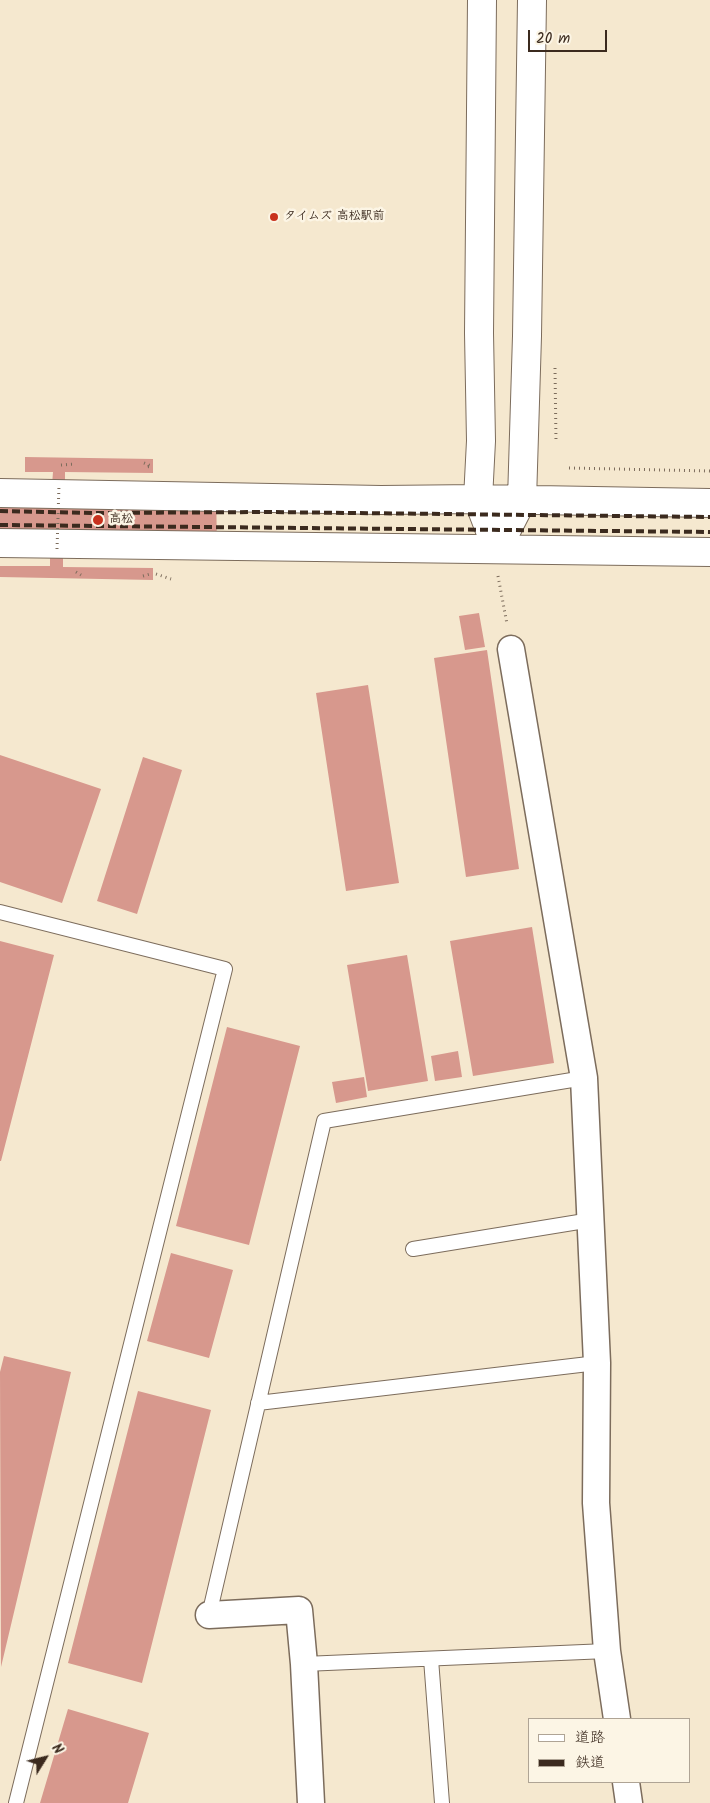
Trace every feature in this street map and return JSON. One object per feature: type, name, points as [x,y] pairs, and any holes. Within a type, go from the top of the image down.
[{"type":"main road","points":[[482,0],[479,333],[481,441],[478,499],[497,563]]},
{"type":"main road","points":[[497,563],[522,500],[527,326],[532,0]]},
{"type":"main road","points":[[0,493],[381,500],[478,499],[710,503]]},
{"type":"main road","points":[[0,543],[497,563],[710,552]]},
{"type":"street","points":[[511,648],[584,1078],[597,1363],[596,1503],[607,1651],[617,1718]]},
{"type":"street","points":[[209,1615],[299,1610],[304,1664],[311,1803]]},
{"type":"street","points":[[626,1783],[629,1803]]},
{"type":"lane","points":[[0,912],[225,969],[16,1803]]},
{"type":"lane","points":[[209,1615],[324,1120],[584,1078]]},
{"type":"lane","points":[[413,1249],[591,1220]]},
{"type":"lane","points":[[258,1404],[597,1363]]},
{"type":"lane","points":[[304,1664],[607,1651]]},
{"type":"lane","points":[[430,1659],[442,1803]]},
{"type":"path","points":[[59,465],[82,462]]},
{"type":"path","points":[[144,463],[151,466],[144,468]]},
{"type":"path","points":[[76,464],[82,467]]},
{"type":"path","points":[[569,468],[710,471]]},
{"type":"path","points":[[57,549],[59,486]]},
{"type":"path","points":[[497,563],[511,648]]},
{"type":"path","points":[[150,574],[158,574],[170,579]]},
{"type":"building","points":[[25,457],[153,459],[153,473],[65,472],[65,485],[216,488],[217,550],[63,549],[63,567],[153,568],[153,580],[0,577],[0,566],[50,566],[50,549],[0,548],[0,485],[52,485],[53,472],[25,472]]},
{"type":"building","points":[[479,613],[485,647],[465,650],[459,616]]},
{"type":"building","points":[[487,650],[519,869],[466,877],[434,658]]},
{"type":"building","points":[[368,685],[399,883],[346,891],[316,693]]},
{"type":"building","points":[[0,755],[101,789],[62,903],[0,882]]},
{"type":"building","points":[[143,757],[182,770],[137,914],[97,901]]},
{"type":"building","points":[[532,927],[554,1063],[473,1076],[450,941]]},
{"type":"building","points":[[0,941],[54,955],[1,1161],[0,1161]]},
{"type":"building","points":[[407,955],[428,1081],[368,1091],[347,965]]},
{"type":"building","points":[[227,1027],[300,1046],[249,1245],[176,1226]]},
{"type":"building","points":[[458,1051],[462,1077],[435,1081],[431,1056]]},
{"type":"building","points":[[364,1077],[367,1097],[336,1103],[332,1082]]},
{"type":"building","points":[[171,1253],[233,1270],[209,1358],[147,1341]]},
{"type":"building","points":[[4,1356],[71,1372],[1,1667],[0,1372]]},
{"type":"building","points":[[138,1391],[211,1410],[142,1683],[68,1663]]},
{"type":"building","points":[[68,1709],[149,1733],[128,1803],[40,1803]]},
{"type":"railway","points":[[0,511],[710,517]]},
{"type":"railway","points":[[0,525],[710,532]]},
{"type":"place","name":"タイムズ 高松駅前","points":[[274,217]]},
{"type":"place","name":"高松","points":[[98,520]]}]
